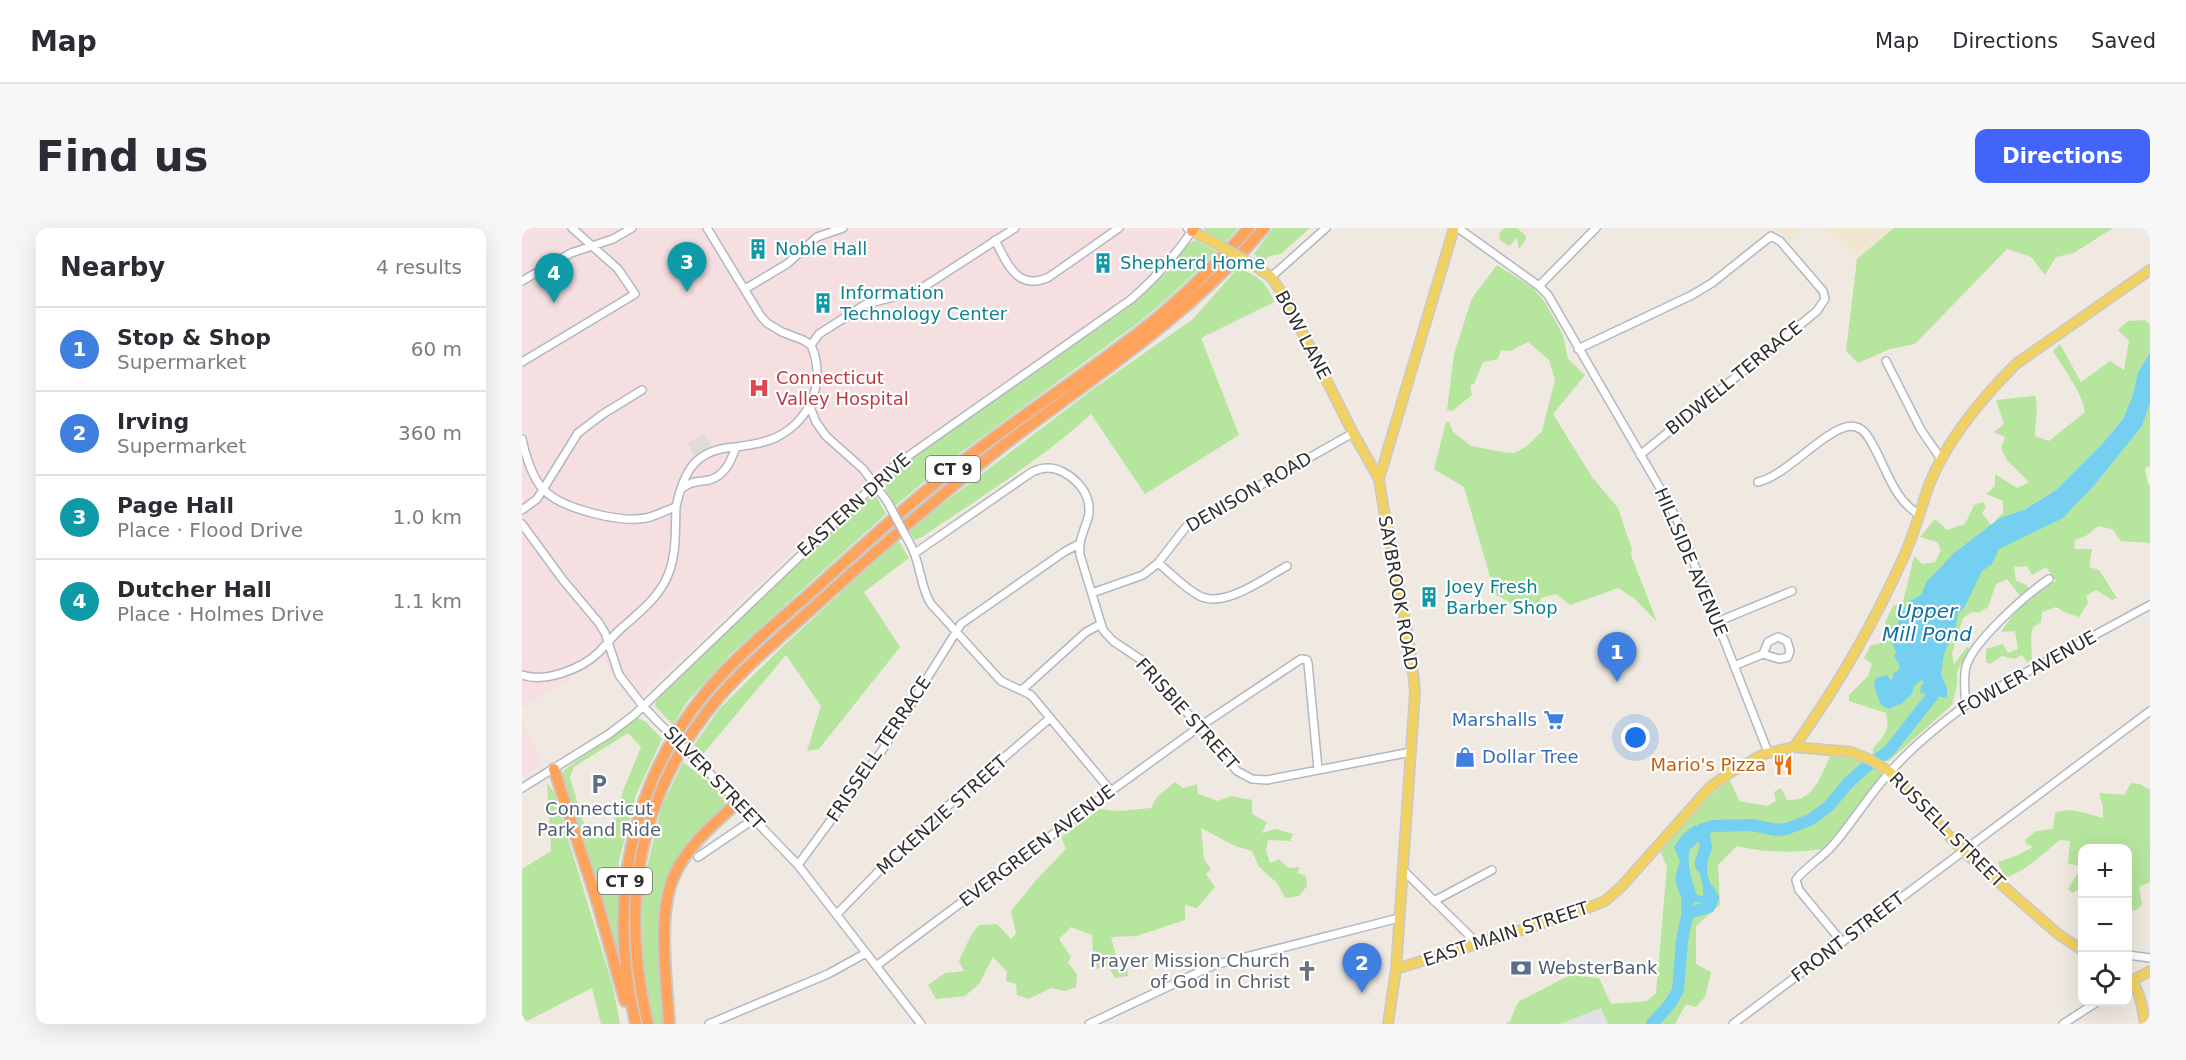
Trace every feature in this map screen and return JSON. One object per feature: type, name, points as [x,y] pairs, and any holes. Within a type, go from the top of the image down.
[{"type":"highway","name":"CT 9","points":[[636,1024],[628,985],[623,933],[629,854],[643,803],[664,755],[708,689],[745,652],[883,528],[985,444],[1155,319],[1195,284],[1249,228]]},
{"type":"highway","name":"CT 9","points":[[648,1024],[640,987],[634,933],[636,882],[654,807],[663,784],[703,717],[752,663],[892,537],[1005,444],[1162,328],[1222,274],[1264,228]]},
{"type":"highway","points":[[554,769],[600,910],[631,1024]]},
{"type":"highway","points":[[669,1024],[665,936],[668,894],[674,875],[684,858],[701,836],[738,802]]},
{"type":"main road","name":"SAYBROOK ROAD","points":[[1396,969],[1415,692],[1412,655],[1379,479],[1456,228]]},
{"type":"main road","name":"BOW LANE","points":[[1191,229],[1270,277],[1284,296],[1353,433],[1379,479]]},
{"type":"main road","points":[[1794,747],[1813,721],[1868,628],[1905,553],[1929,485],[1941,459],[1981,403],[2016,364],[2150,270]]},
{"type":"main road","name":"EAST MAIN STREET","points":[[1396,969],[1476,942],[1573,914],[1609,899],[1710,787],[1731,772],[1768,752],[1794,747]]},
{"type":"main road","name":"RUSSELL STREET","points":[[1794,747],[1841,750],[1860,754],[1890,772],[1963,851],[2058,934],[2078,947]]},
{"type":"main road","points":[[1388,1024],[1396,969]]},
{"type":"main road","points":[[2132,979],[2150,971]]},
{"type":"main road","points":[[2132,985],[2140,997],[2145,1024]]},
{"type":"street","points":[[522,362],[635,294],[618,269],[572,228]]},
{"type":"street","points":[[522,281],[571,253],[613,239],[632,228]]},
{"type":"street","points":[[522,675],[544,677],[574,668],[596,655],[652,600],[668,574],[674,550],[676,507],[682,482],[700,457],[711,451],[761,443],[776,438],[789,430],[810,406],[818,372],[811,345],[767,323],[707,228]]},
{"type":"street","points":[[745,289],[787,264],[817,237],[843,228]]},
{"type":"street","points":[[811,345],[819,334],[866,304],[922,288],[1015,228]]},
{"type":"street","points":[[995,240],[1012,273],[1036,281],[1049,277],[1119,228]]},
{"type":"street","points":[[1270,277],[1326,228]]},
{"type":"street","name":"HILLSIDE AVENUE","points":[[1456,228],[1539,286],[1555,306],[1677,520],[1768,752]]},
{"type":"street","points":[[1539,286],[1596,228]]},
{"type":"street","name":"EASTERN DRIVE","points":[[522,788],[609,734],[643,706],[874,483],[915,450],[1130,300],[1164,268],[1191,229]]},
{"type":"street","name":"BIDWELL TERRACE","points":[[1578,349],[1692,295],[1712,283],[1771,236],[1780,241],[1823,291],[1825,299],[1817,311],[1640,455]]},
{"type":"street","points":[[1886,361],[1921,430],[1941,459]]},
{"type":"street","points":[[522,510],[537,499],[578,433],[589,423],[642,390]]},
{"type":"street","points":[[810,406],[816,422],[826,436],[863,469],[887,501],[915,553],[927,597],[1001,681],[1031,695],[1111,791]]},
{"type":"street","points":[[1758,483],[1778,476],[1834,431],[1845,426],[1857,427],[1868,435],[1899,497],[1908,509],[1920,515]]},
{"type":"street","name":"DENISON ROAD","points":[[1092,593],[1133,580],[1148,572],[1158,563],[1186,527],[1353,433]]},
{"type":"street","points":[[522,439],[527,458],[543,490],[575,508],[597,514],[645,518],[676,507]]},
{"type":"street","points":[[681,489],[691,482],[709,480],[721,474],[730,462],[736,447]]},
{"type":"street","points":[[915,553],[1032,472],[1047,467],[1056,468],[1075,479],[1086,495],[1089,515],[1079,544]]},
{"type":"street","name":"SILVER STREET","points":[[522,524],[563,580],[599,623],[619,675],[643,706],[798,865],[921,1024]]},
{"type":"street","name":"FRISBIE STREET","points":[[1079,544],[1080,555],[1101,624],[1113,641],[1143,661],[1237,771],[1244,776],[1267,780],[1411,752]]},
{"type":"street","name":"FRISSELL TERRACE","points":[[798,865],[881,752],[961,624],[1079,544]]},
{"type":"street","points":[[1158,563],[1199,597],[1215,600],[1230,597],[1287,566]]},
{"type":"street","points":[[1966,705],[1966,666],[1975,651],[2011,609],[2049,579]]},
{"type":"street","points":[[1717,622],[1792,591]]},
{"type":"street","name":"FOWLER AVENUE","points":[[1842,942],[1799,890],[1796,880],[1833,844],[1890,772],[1940,725],[1966,705],[2150,605]]},
{"type":"street","points":[[1022,690],[1086,633],[1101,624]]},
{"type":"street","points":[[1734,666],[1763,654]]},
{"type":"street","name":"EVERGREEN AVENUE","points":[[876,966],[1199,727],[1295,662],[1306,659],[1318,769]]},
{"type":"street","name":"FRONT STREET","points":[[1732,1024],[2150,711]]},
{"type":"street","name":"MCKENZIE STREET","points":[[837,914],[914,835],[1050,718]]},
{"type":"street","points":[[698,857],[754,819]]},
{"type":"street","points":[[1402,868],[1476,942]]},
{"type":"street","points":[[1434,901],[1492,870]]},
{"type":"street","points":[[1089,1024],[1214,965],[1399,918]]},
{"type":"street","points":[[709,1024],[828,974],[866,953]]},
{"type":"street","points":[[2132,956],[2150,958]]},
{"type":"street","points":[[2063,1024],[2091,1006]]},
{"type":"shaded area","name":"Connecticut Valley Hospital","points":[[522,228],[1175,228],[1180,232],[1179,239],[1155,271],[1114,305],[878,471],[632,704],[603,658],[522,708]]},
{"type":"shaded area","points":[[1778,228],[1801,228],[1788,241]]},
{"type":"shaded area","points":[[1826,228],[1894,228],[1857,259]]},
{"type":"shaded area","points":[[704,434],[711,446],[694,456],[688,443]]},
{"type":"shaded area","points":[[522,718],[542,764],[522,777]]},
{"type":"shaded area","points":[[1601,1008],[1608,1024],[1560,1024]]},
{"type":"green space","points":[[1203,228],[1238,228],[1225,243],[1208,234]]},
{"type":"green space","points":[[1273,228],[1310,228],[1281,254],[1269,256],[1263,263],[1254,254]]},
{"type":"green space","points":[[1505,228],[1517,228],[1526,236],[1526,240],[1519,249],[1517,238],[1509,246],[1500,240],[1499,233]]},
{"type":"green space","points":[[1894,228],[2113,228],[2074,253],[2056,257],[2045,275],[2031,257],[2007,249],[1915,344],[1890,349],[1858,363],[1846,351],[1857,259]]},
{"type":"green space","points":[[1196,240],[1217,252],[1167,299],[1138,323],[944,465],[895,506],[885,485],[888,478],[898,468],[1130,306],[1166,273],[1189,243]]},
{"type":"green space","points":[[1497,265],[1533,288],[1545,302],[1563,335],[1568,359],[1585,375],[1553,414],[1592,477],[1618,508],[1632,549],[1631,555],[1657,622],[1634,598],[1618,588],[1570,605],[1556,594],[1541,598],[1536,617],[1495,594],[1464,487],[1434,469],[1446,422],[1449,422],[1453,432],[1471,446],[1502,452],[1514,453],[1527,446],[1542,431],[1555,380],[1549,360],[1528,342],[1511,351],[1501,350],[1498,359],[1483,362],[1474,384],[1470,385],[1472,395],[1452,411],[1447,410],[1454,354],[1472,298]]},
{"type":"green space","points":[[1238,268],[1261,280],[1274,302],[1201,338],[1239,435],[1145,494],[1091,414],[1030,463],[915,540],[910,533],[912,527],[1093,389],[1193,319]]},
{"type":"green space","points":[[2145,320],[2150,325],[2150,353],[2138,372],[2133,395],[2123,419],[2102,444],[2056,490],[2024,510],[2009,544],[2097,482],[2142,426],[2150,403],[2150,466],[2145,468],[2148,485],[2150,485],[2150,543],[2121,541],[2112,529],[2098,526],[2086,536],[2075,540],[2074,549],[2092,549],[2089,567],[2099,570],[2117,598],[2112,600],[2096,590],[2086,596],[2088,603],[2079,617],[2056,607],[2042,612],[2041,622],[2033,627],[2031,636],[2032,660],[2027,662],[2022,655],[2014,659],[2002,656],[1990,664],[1986,662],[1986,649],[2003,644],[2008,653],[2018,649],[2015,631],[2001,632],[2026,603],[2056,581],[2046,567],[2032,575],[2027,566],[2014,567],[2016,581],[2025,584],[2030,589],[2020,596],[2007,579],[1996,584],[1988,607],[1978,613],[1972,612],[1963,618],[1952,653],[1954,664],[1967,647],[1970,649],[1957,672],[1957,685],[1952,705],[1889,761],[1873,756],[1873,748],[1887,728],[1886,713],[1849,701],[1849,695],[1868,676],[1872,664],[1864,658],[1871,645],[1879,644],[1888,627],[1885,622],[1893,606],[1903,602],[1914,556],[1922,564],[1935,562],[1941,550],[1937,542],[1920,537],[1935,519],[1947,530],[1965,524],[1974,505],[1983,502],[1986,507],[1982,513],[1991,525],[2003,513],[2003,501],[1986,494],[1995,486],[1995,474],[2017,488],[2029,482],[2007,460],[2001,448],[2005,437],[1994,432],[2004,424],[1996,400],[2035,396],[2037,410],[2035,436],[2049,441],[2085,412],[2077,389],[2053,351],[2060,344],[2081,382],[2110,361],[2124,370],[2129,341],[2118,330],[2128,321]]},
{"type":"green space","points":[[873,494],[886,514],[732,653],[687,702],[673,725],[655,706],[656,701],[791,569]]},
{"type":"green space","points":[[898,540],[909,558],[864,592],[900,647],[819,749],[807,751],[821,706],[786,655],[703,754],[694,745],[719,709]]},
{"type":"green space","points":[[638,718],[646,722],[662,739],[636,795],[619,861],[617,967],[561,776],[565,769]],"holes":[[[628,733],[641,747],[623,791],[610,835],[588,837],[570,778],[574,767]]]},
{"type":"green space","points":[[1830,756],[1859,758],[1881,773],[1880,780],[1823,849],[1780,852],[1737,846],[1718,865],[1720,905],[1696,926],[1696,964],[1711,972],[1705,997],[1696,1007],[1686,1004],[1675,1024],[1608,1024],[1601,1008],[1560,1024],[1506,1024],[1510,1021],[1518,1002],[1570,975],[1599,978],[1611,1004],[1647,1001],[1656,993],[1667,867],[1660,851],[1712,794],[1730,780],[1739,801],[1767,806],[1776,801],[1774,792],[1781,788],[1787,800],[1796,800],[1804,797],[1815,786]]},
{"type":"green space","points":[[683,762],[712,785],[725,800],[724,806],[664,892],[660,915],[664,1024],[655,1024],[643,968],[642,889],[661,808]]},
{"type":"green space","points":[[1175,782],[1183,788],[1197,784],[1198,794],[1218,801],[1231,796],[1252,800],[1252,814],[1267,822],[1262,833],[1276,829],[1293,834],[1290,841],[1268,840],[1266,851],[1270,863],[1279,859],[1288,868],[1300,867],[1297,873],[1306,876],[1307,886],[1299,896],[1285,898],[1277,883],[1259,867],[1252,851],[1235,846],[1201,828],[1204,859],[1211,869],[1206,874],[1215,887],[1197,908],[1185,905],[1185,920],[1137,936],[1111,937],[1117,959],[1127,965],[1128,976],[1115,978],[1108,966],[1097,969],[1092,935],[1071,927],[1059,939],[1071,957],[1068,963],[1077,974],[1076,987],[1065,991],[1051,988],[1029,999],[1017,995],[1016,984],[1006,981],[1007,972],[993,957],[979,984],[965,996],[936,999],[928,985],[945,973],[964,971],[959,961],[971,935],[979,925],[997,924],[1011,939],[1016,934],[1011,911],[1066,849],[1061,837],[1100,809],[1118,811],[1151,808],[1157,797]]},
{"type":"green space","points":[[547,783],[554,792],[613,987],[620,1024],[601,1024],[592,988],[527,1021],[528,1024],[522,1024],[522,869],[551,851]]},
{"type":"green space","points":[[2131,783],[2140,784],[2150,790],[2150,882],[2139,887],[2142,904],[2136,910],[2132,910],[2132,844],[2078,844],[2078,865],[2068,864],[2070,841],[2060,840],[2025,868],[2004,877],[1998,862],[2033,847],[2026,844],[2025,840],[2036,831],[2053,829],[2055,813],[2073,810],[2103,818],[2099,793],[2124,795]]},
{"type":"green space","points":[[2078,873],[2078,890],[2072,893],[2068,889]]},
{"type":"water","name":"Upper Mill Pond","points":[[2150,353],[2150,403],[2142,426],[2097,482],[2063,518],[1999,549],[1992,564],[1982,571],[1964,608],[1958,613],[1956,626],[1944,654],[1941,675],[1947,688],[1947,698],[1920,693],[1924,682],[1921,680],[1914,686],[1912,694],[1902,703],[1889,709],[1881,705],[1874,685],[1876,678],[1887,675],[1891,680],[1893,673],[1898,671],[1900,666],[1894,656],[1896,652],[1892,643],[1902,611],[1910,601],[1921,595],[1927,581],[1954,553],[2000,518],[2024,510],[2056,490],[2102,444],[2123,419],[2133,395],[2138,372]]},
{"type":"water","points":[[1695,825],[1700,833],[1689,852],[1691,878],[1697,895],[1703,896],[1699,865],[1702,852],[1706,850],[1708,853],[1707,873],[1715,904],[1682,901],[1676,882],[1680,861],[1674,847],[1683,834]]},
{"type":"waterway","points":[[1687,844],[1703,829],[1713,826],[1752,825],[1777,830],[1810,820],[1829,806],[1848,783],[1866,767],[1889,751],[1933,695],[1933,679]]},
{"type":"waterway","points":[[1701,866],[1706,848],[1703,829]]},
{"type":"waterway","points":[[1652,1024],[1670,1004],[1678,990],[1682,941],[1687,916],[1688,886]]},
{"type":"waterway","points":[[1687,916],[1692,912],[1709,907],[1713,898],[1709,891]]},
{"type":"place","name":"Noble Hall","points":[[758,249]]},
{"type":"place","name":"Shepherd Home","points":[[1103,263]]},
{"type":"place","name":"Page Hall","points":[[687,292]]},
{"type":"place","name":"Dutcher Hall","points":[[554,303]]},
{"type":"place","name":"Information Technology Center","points":[[823,303]]},
{"type":"place","name":"Connecticut Valley Hospital","points":[[759,388]]},
{"type":"place","name":"Joey Fresh Barber Shop","points":[[1429,597]]},
{"type":"place","name":"Stop & Shop","points":[[1617,682]]},
{"type":"place","name":"Marshalls","points":[[1554,720]]},
{"type":"place","name":"Dollar Tree","points":[[1465,757]]},
{"type":"place","name":"Mario's Pizza","points":[[1783,765]]},
{"type":"place","name":"Connecticut Park and Ride","points":[[599,784]]},
{"type":"place","name":"WebsterBank","points":[[1521,968]]},
{"type":"place","name":"Prayer Mission Church of God in Christ","points":[[1307,971]]},
{"type":"place","name":"Irving","points":[[1362,993]]}]
